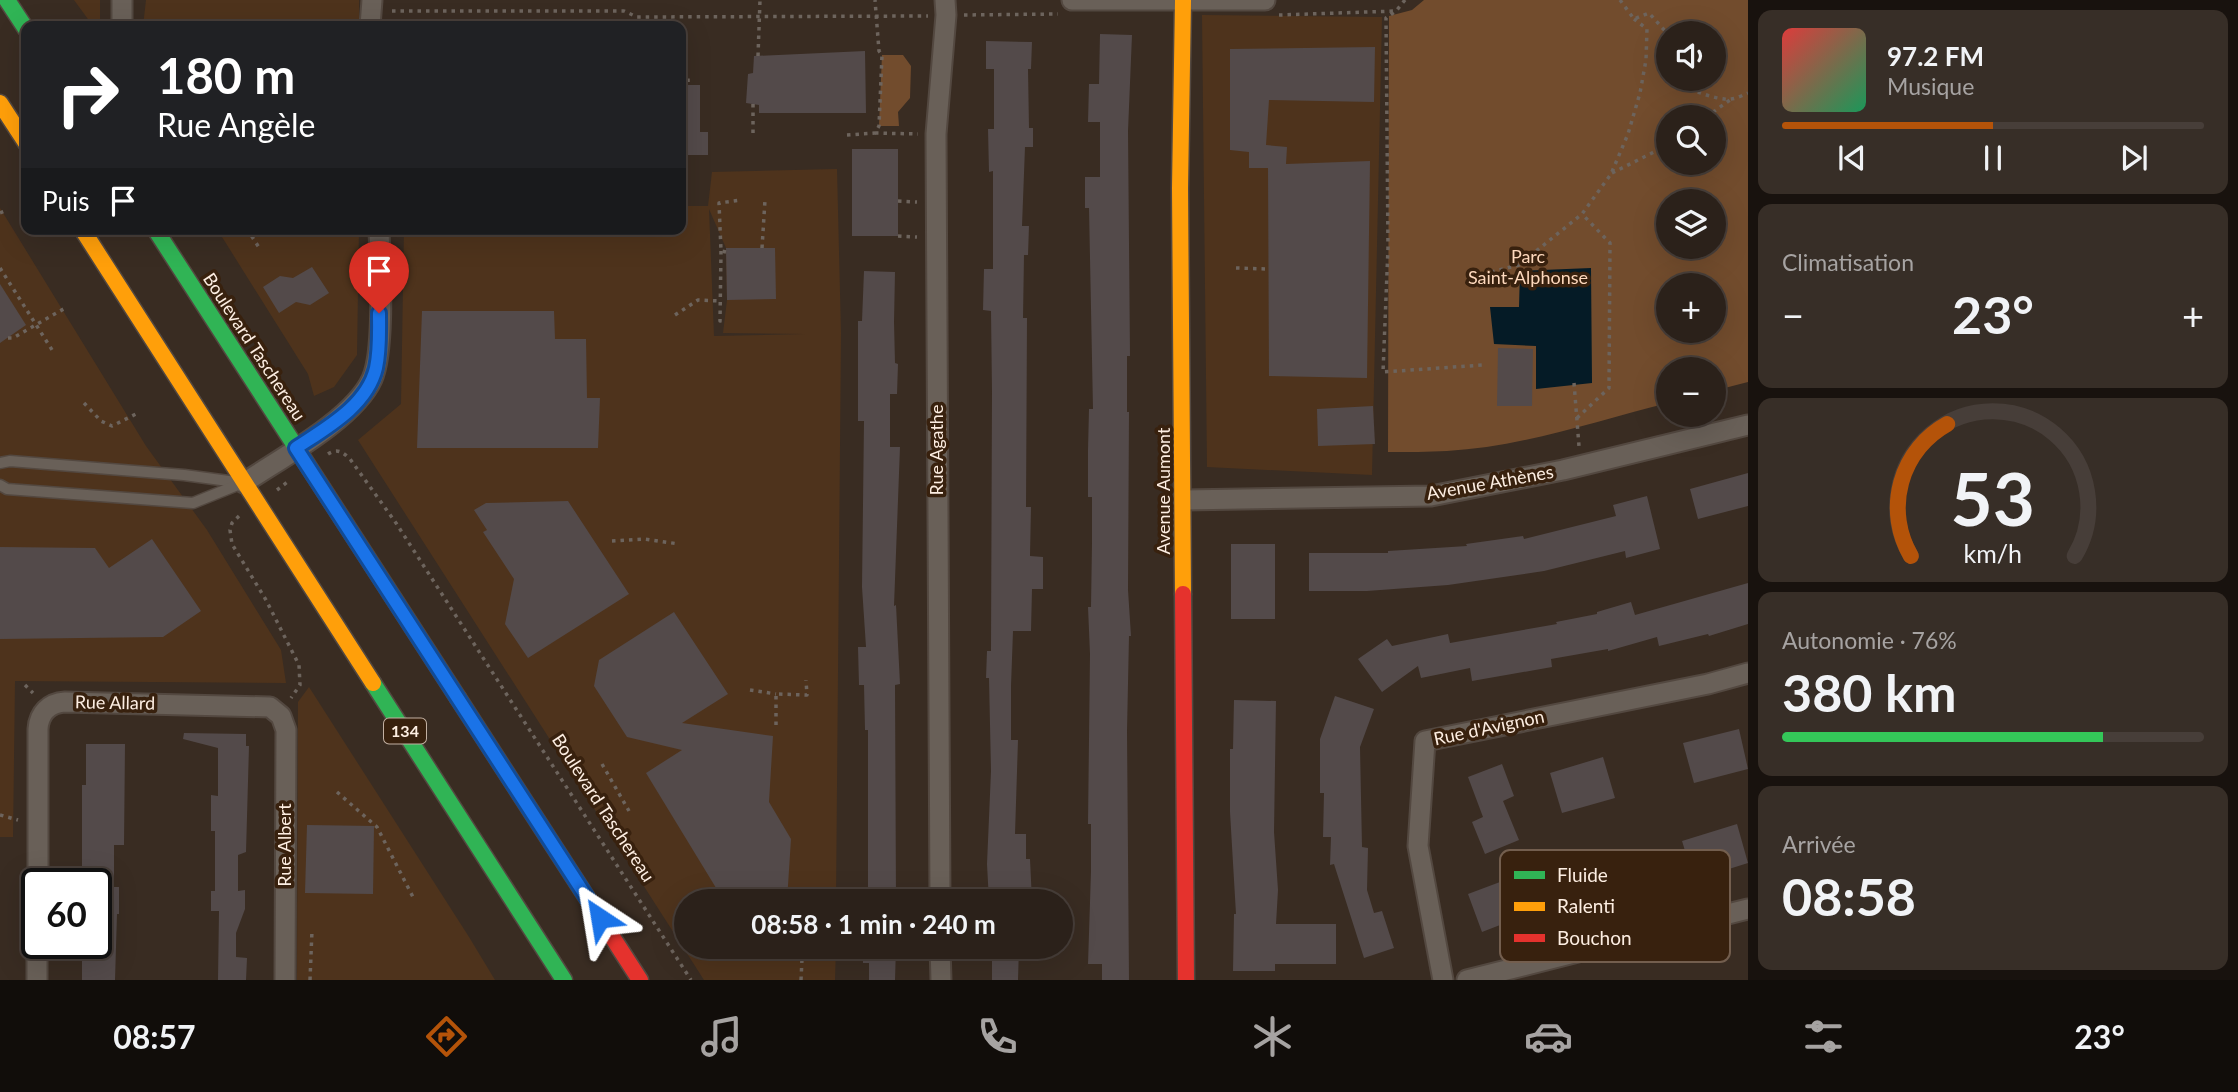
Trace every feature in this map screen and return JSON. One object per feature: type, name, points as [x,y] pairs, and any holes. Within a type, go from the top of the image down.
[{"type":"main road","points":[[7,0],[21,21]]},
{"type":"main road","name":"Avenue Aumont","points":[[1183,1],[1180,188],[1186,980]]},
{"type":"main road","points":[[0,103],[21,136]]},
{"type":"main road","name":"134","points":[[86,235],[564,980]]},
{"type":"main road","name":"Boulevard Taschereau","points":[[159,235],[640,980]]},
{"type":"street","points":[[122,0],[122,21]]},
{"type":"street","points":[[1065,7],[1183,1],[1267,7]]},
{"type":"street","name":"Rue Agathe","points":[[940,889],[936,134],[946,8]]},
{"type":"street","points":[[244,483],[344,414],[360,397],[373,377],[379,346],[379,235]]},
{"type":"street","name":"Avenue Athènes","points":[[1184,500],[1431,496],[1581,465],[1748,425]]},
{"type":"street","name":"Rue d'Avignon","points":[[1443,980],[1418,846],[1425,741],[1707,684],[1748,673]]},
{"type":"street","name":"Rue Allard","points":[[37,868],[38,729],[40,718],[50,706],[65,702],[284,706]]},
{"type":"street","name":"Rue Albert","points":[[284,706],[285,980]]},
{"type":"street","points":[[1730,914],[1748,909]]},
{"type":"street","points":[[37,959],[37,980]]},
{"type":"street","points":[[940,959],[940,980]]},
{"type":"street","points":[[1467,980],[1538,962]]},
{"type":"lane","points":[[0,463],[9,461],[184,475],[244,483]]},
{"type":"lane","points":[[0,485],[7,488],[193,503],[244,483]]},
{"type":"path","points":[[758,56],[760,0]]},
{"type":"path","points":[[875,0],[878,51],[882,55],[879,126],[875,133]]},
{"type":"path","points":[[1405,0],[1386,18],[1388,248],[1383,372],[1483,365]]},
{"type":"path","points":[[1483,274],[1519,265],[1582,214],[1611,174],[1628,134],[1646,60],[1647,29],[1634,19],[1620,0]]},
{"type":"path","points":[[371,12],[624,11],[637,17],[876,18],[946,8],[1065,7]]},
{"type":"path","points":[[1267,7],[1396,11]]},
{"type":"path","points":[[1634,19],[1649,13],[1656,21]]},
{"type":"path","points":[[686,77],[688,85]]},
{"type":"path","points":[[1696,91],[1730,100]]},
{"type":"path","points":[[1723,105],[1748,93]]},
{"type":"path","points":[[753,104],[753,135]]},
{"type":"path","points":[[847,135],[936,134]]},
{"type":"path","points":[[1611,174],[1656,151]]},
{"type":"path","points":[[724,320],[720,321],[724,251],[719,203],[741,200]]},
{"type":"path","points":[[762,248],[765,200]]},
{"type":"path","points":[[1577,418],[1609,388],[1610,243],[1582,214]]},
{"type":"path","points":[[251,235],[260,249]]},
{"type":"path","points":[[0,268],[54,353]]},
{"type":"path","points":[[1236,268],[1268,269]]},
{"type":"path","points":[[675,315],[698,300],[720,300]]},
{"type":"path","points":[[8,338],[13,338],[67,307]]},
{"type":"path","points":[[1574,383],[1581,465]]},
{"type":"path","points":[[84,402],[101,421],[112,426],[136,414]]},
{"type":"path","name":"Boulevard Taschereau","points":[[309,467],[334,450],[350,459],[397,523],[691,980]]},
{"type":"path","points":[[284,706],[299,685],[299,665],[266,600],[233,544],[230,530],[232,523],[257,503],[309,467]]},
{"type":"path","points":[[612,541],[643,539],[679,544]]},
{"type":"path","points":[[750,690],[807,695],[806,680]]},
{"type":"path","points":[[25,685],[33,693]]},
{"type":"path","points":[[776,694],[776,725]]},
{"type":"path","points":[[602,764],[629,811]]},
{"type":"path","points":[[337,792],[377,827],[414,899]]},
{"type":"path","points":[[310,980],[312,930]]},
{"type":"path","points":[[801,980],[802,959]]},
{"type":"shaded area","points":[[74,0],[100,0],[100,21],[89,21]]},
{"type":"shaded area","points":[[146,0],[359,0],[359,21],[144,21]]},
{"type":"shaded area","points":[[1202,15],[1382,17],[1372,475],[1207,467]]},
{"type":"shaded area","points":[[837,169],[841,333],[836,889],[674,889],[674,933],[358,440],[401,404],[404,235],[686,235],[686,206],[708,206],[712,172]],"holes":[[[709,209],[726,248],[727,300],[723,333],[805,334],[714,336]]]},
{"type":"shaded area","points":[[0,208],[146,446],[207,530],[281,650],[286,683],[15,681],[13,837],[0,837]]},
{"type":"shaded area","points":[[221,235],[359,235],[357,355],[334,387],[314,396],[308,374]]},
{"type":"shaded area","points":[[309,687],[495,980],[297,980],[298,702]]},
{"type":"shaded area","points":[[691,959],[836,959],[835,980],[704,980]]},
{"type":"green space","name":"Parc Saint-Alphonse","points":[[1424,0],[1748,0],[1748,382],[1726,388],[1726,357],[1656,357],[1656,406],[1559,432],[1475,449],[1388,452],[1389,16],[1412,10]]},
{"type":"green space","points":[[882,55],[903,55],[911,66],[910,98],[898,112],[899,126],[879,126]]},
{"type":"water","points":[[1591,268],[1592,383],[1536,389],[1536,346],[1494,344],[1490,307],[1519,307],[1520,271]]},
{"type":"building","points":[[1100,34],[1132,35],[1128,131],[1130,356],[1127,356],[1128,590],[1131,636],[1127,731],[1129,980],[1102,980],[1102,964],[1088,964],[1091,824],[1088,824],[1088,607],[1091,607],[1092,497],[1088,497],[1088,450],[1089,409],[1093,409],[1089,208],[1085,208],[1085,177],[1100,177],[1100,122],[1088,122],[1089,84],[1099,84]]},
{"type":"building","points":[[986,41],[1032,42],[1031,69],[1028,69],[1029,128],[1033,128],[1033,147],[1025,147],[1022,226],[1029,226],[1028,255],[1024,255],[1023,318],[1027,318],[1026,507],[1031,507],[1030,556],[1043,557],[1043,589],[1032,589],[1031,631],[1013,631],[1011,686],[1011,740],[1018,740],[1015,834],[1026,834],[1026,859],[1030,859],[1031,889],[988,889],[991,771],[989,678],[986,678],[987,651],[991,651],[992,392],[991,311],[983,310],[984,269],[993,269],[993,171],[989,172],[988,129],[994,129],[994,69],[986,69]]},
{"type":"building","points":[[1375,47],[1374,102],[1269,100],[1266,145],[1287,147],[1286,164],[1370,161],[1367,378],[1269,376],[1268,168],[1249,168],[1249,152],[1230,150],[1230,49]]},
{"type":"building","points":[[865,51],[866,113],[759,113],[759,105],[746,103],[748,74],[753,73],[754,56]]},
{"type":"building","points":[[686,85],[700,85],[700,132],[708,132],[708,155],[686,155]]},
{"type":"building","points":[[852,149],[898,149],[898,236],[852,236]]},
{"type":"building","points":[[726,248],[775,248],[776,299],[727,300]]},
{"type":"building","points":[[312,267],[329,293],[310,305],[296,302],[279,313],[263,287],[280,276],[293,278]]},
{"type":"building","points":[[864,271],[895,272],[895,363],[898,364],[897,394],[890,394],[890,447],[900,447],[894,606],[896,605],[900,684],[895,685],[896,889],[868,889],[868,730],[865,730],[864,685],[859,685],[858,647],[866,647],[862,587],[864,421],[858,421],[858,321],[862,321]]},
{"type":"building","points":[[0,284],[26,325],[0,343]]},
{"type":"building","points":[[422,311],[554,311],[555,339],[586,339],[587,398],[600,398],[598,448],[417,448]]},
{"type":"building","points":[[1498,348],[1533,349],[1532,406],[1497,406]]},
{"type":"building","points":[[1373,406],[1375,444],[1318,446],[1317,409]]},
{"type":"building","points":[[1748,473],[1748,506],[1698,519],[1690,489]]},
{"type":"building","points":[[1647,496],[1660,549],[1626,558],[1625,551],[1544,571],[1448,585],[1367,591],[1309,591],[1309,553],[1388,553],[1467,546],[1466,544],[1523,536],[1524,539],[1616,516],[1613,505]]},
{"type":"building","points":[[568,501],[629,594],[528,658],[505,624],[514,579],[483,532],[487,530],[474,510],[486,503]]},
{"type":"building","points":[[152,539],[201,611],[163,637],[0,639],[0,547],[95,548],[109,568]]},
{"type":"building","points":[[1231,544],[1275,544],[1275,619],[1231,619]]},
{"type":"building","points":[[1748,583],[1748,624],[1709,636],[1708,634],[1659,646],[1657,637],[1608,651],[1551,659],[1552,667],[1472,681],[1470,668],[1421,678],[1418,666],[1382,692],[1358,659],[1387,639],[1392,646],[1448,634],[1450,643],[1557,624],[1556,622],[1597,614],[1631,602],[1635,615]]},
{"type":"building","points":[[674,612],[728,694],[682,723],[773,736],[769,802],[791,839],[788,889],[717,889],[646,773],[682,750],[627,737],[594,686],[599,660]]},
{"type":"building","points":[[1335,696],[1374,709],[1360,747],[1362,847],[1368,848],[1367,890],[1374,913],[1382,911],[1394,948],[1364,958],[1334,864],[1330,865],[1331,837],[1323,837],[1324,793],[1320,793],[1320,739]]},
{"type":"building","points":[[1234,700],[1276,701],[1276,924],[1336,924],[1336,964],[1275,964],[1275,971],[1233,971],[1236,914],[1230,812],[1230,749],[1233,749]]},
{"type":"building","points":[[1739,729],[1748,769],[1694,783],[1683,743]]},
{"type":"building","points":[[184,733],[246,734],[246,746],[249,746],[246,852],[238,855],[238,891],[245,890],[245,909],[236,933],[236,957],[247,958],[246,980],[218,980],[219,911],[211,911],[211,891],[215,891],[215,831],[211,831],[211,795],[218,796],[218,748],[183,739]]},
{"type":"building","points":[[86,744],[125,744],[124,845],[114,845],[114,887],[119,887],[115,980],[82,980],[82,959],[112,959],[112,868],[82,866],[82,785],[86,785]]},
{"type":"building","points":[[1603,757],[1615,798],[1562,813],[1550,773]]},
{"type":"building","points":[[1502,764],[1514,796],[1503,801],[1519,840],[1485,854],[1472,822],[1483,817],[1468,777]]},
{"type":"building","points":[[1737,824],[1748,863],[1730,869],[1730,850],[1685,850],[1682,841]]},
{"type":"building","points":[[307,825],[374,826],[373,894],[305,893]]},
{"type":"building","points":[[1500,882],[1500,925],[1482,932],[1468,894]]},
{"type":"building","points":[[863,959],[896,959],[895,980],[869,980],[869,963],[863,963]]},
{"type":"building","points":[[992,959],[1019,959],[1018,980],[992,980]]},
{"type":"traffic: fast","points":[[7,0],[21,21]]},
{"type":"traffic: fast","points":[[159,235],[458,698]]},
{"type":"traffic: fast","points":[[373,683],[564,980]]},
{"type":"traffic: slow","points":[[1183,1],[1180,188],[1183,594]]},
{"type":"traffic: slow","points":[[0,103],[21,135]]},
{"type":"traffic: slow","points":[[86,235],[373,683]]},
{"type":"traffic: jam","points":[[1183,594],[1186,980]]},
{"type":"traffic: jam","points":[[458,698],[640,980]]},
{"type":"route","points":[[379,313],[377,361],[368,388],[344,414],[296,448],[600,918]]}]
